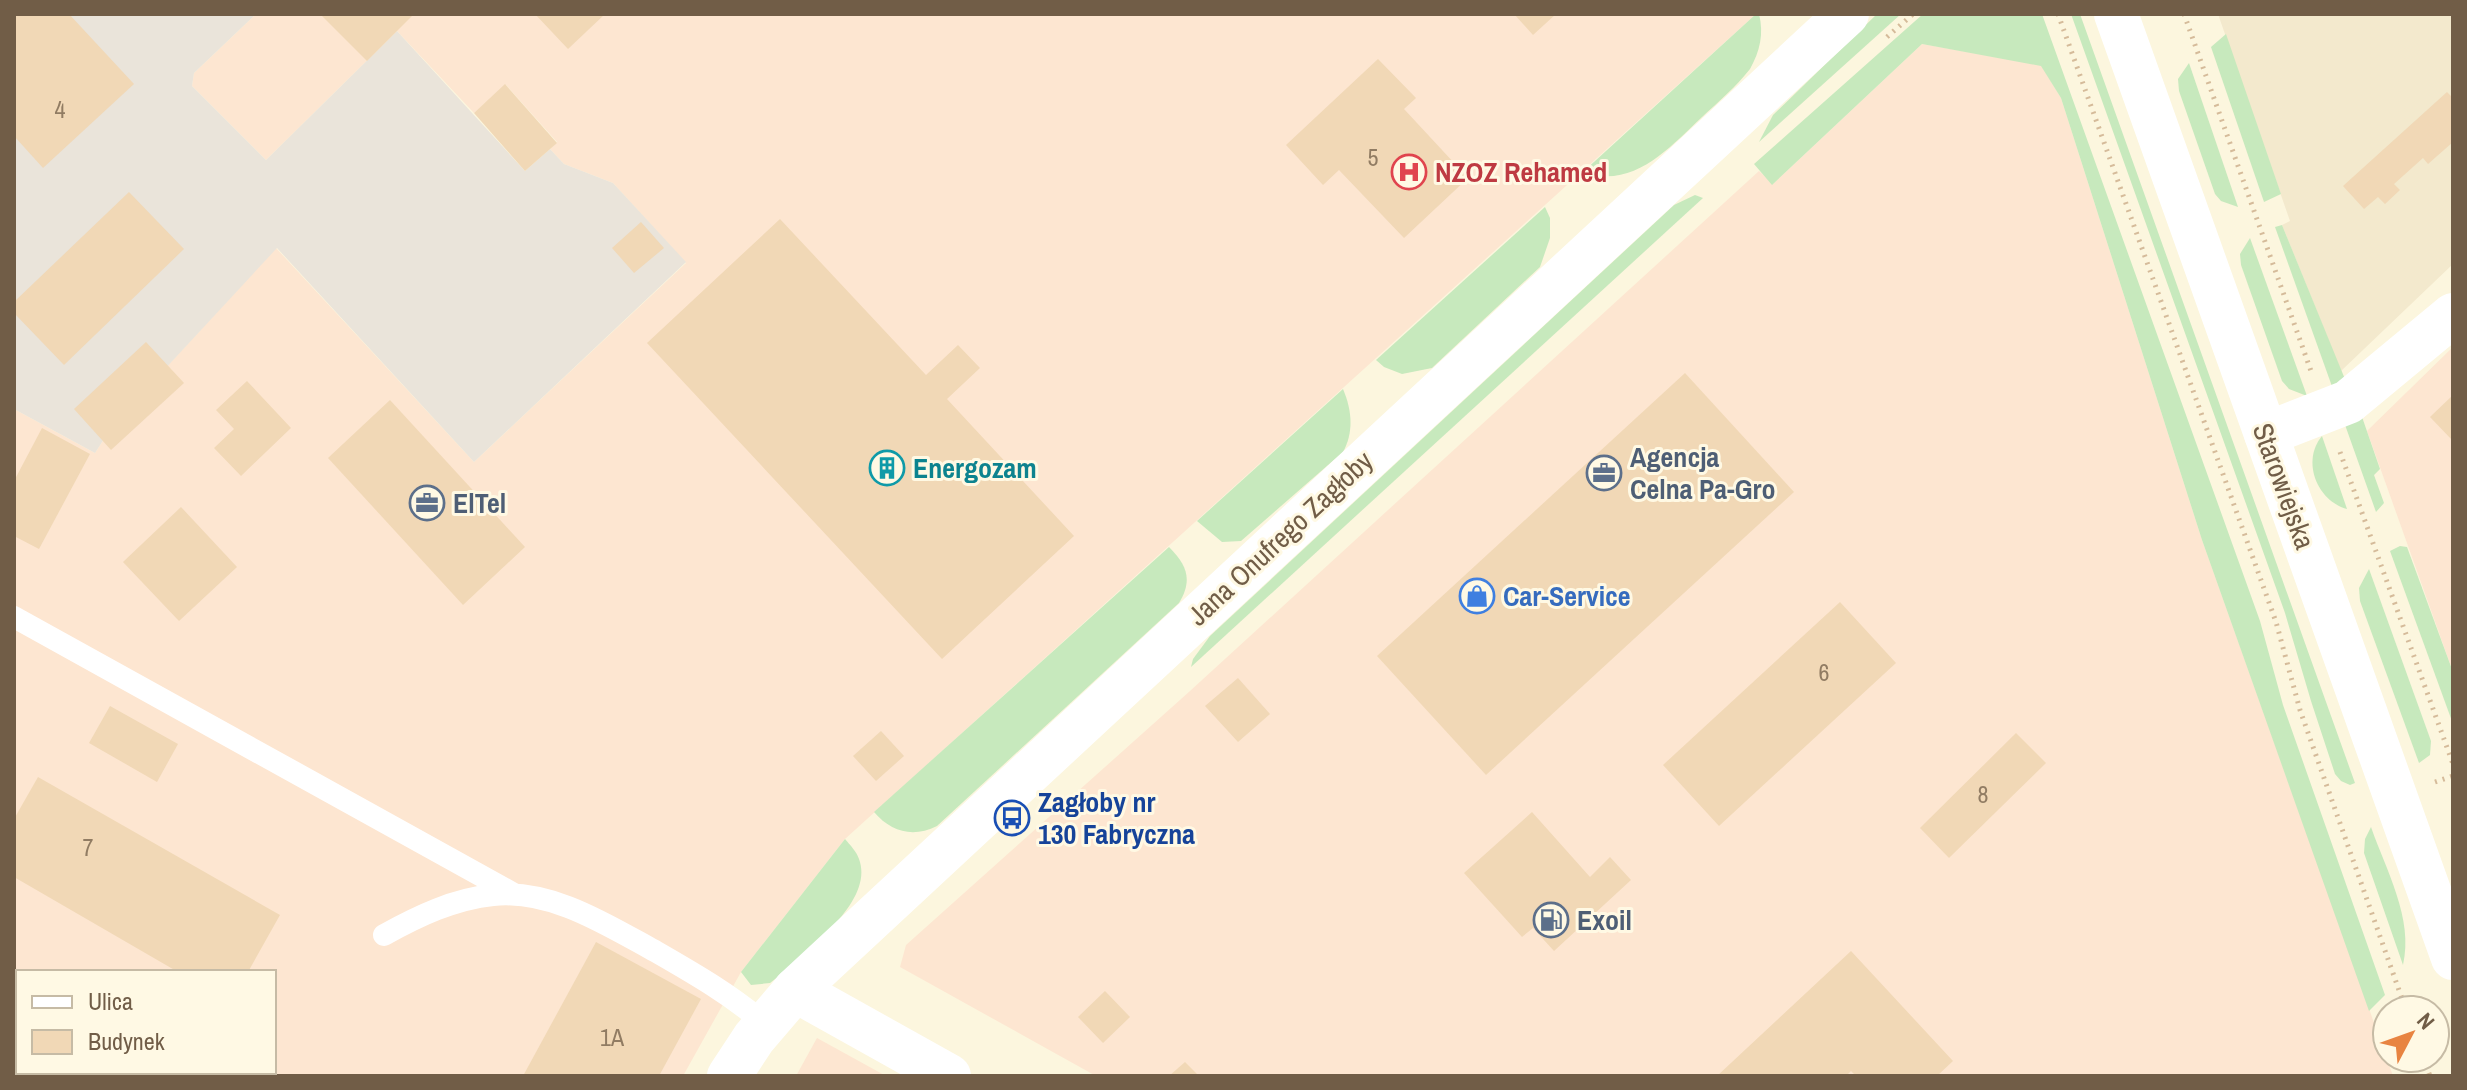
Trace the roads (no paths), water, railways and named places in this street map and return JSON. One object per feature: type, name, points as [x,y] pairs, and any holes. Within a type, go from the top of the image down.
[{"type":"street","name":"Jana Onufrego Zagłoby","points":[[729,1076],[765,1024],[795,990],[1847,14]]},
{"type":"street","name":"Starowiejska","points":[[2116,14],[2453,958]]},
{"type":"street","points":[[2266,434],[2348,402],[2453,315]]},
{"type":"street","points":[[795,990],[949,1076]]},
{"type":"lane","points":[[14,617],[514,894]]},
{"type":"lane","points":[[384,935],[418,916],[485,896],[514,894],[556,903],[606,924],[717,986],[765,1024]]},
{"type":"place","name":"NZOZ Rehamed","points":[[1409,172]]},
{"type":"place","name":"Energozam","points":[[887,468]]},
{"type":"place","name":"Agencja Celna Pa-Gro","points":[[1604,473]]},
{"type":"place","name":"ElTel","points":[[427,503]]},
{"type":"place","name":"Car-Service","points":[[1477,596]]},
{"type":"place","name":"Zagłoby nr 130 Fabryczna","points":[[1012,818]]},
{"type":"place","name":"Exoil","points":[[1551,920]]}]
